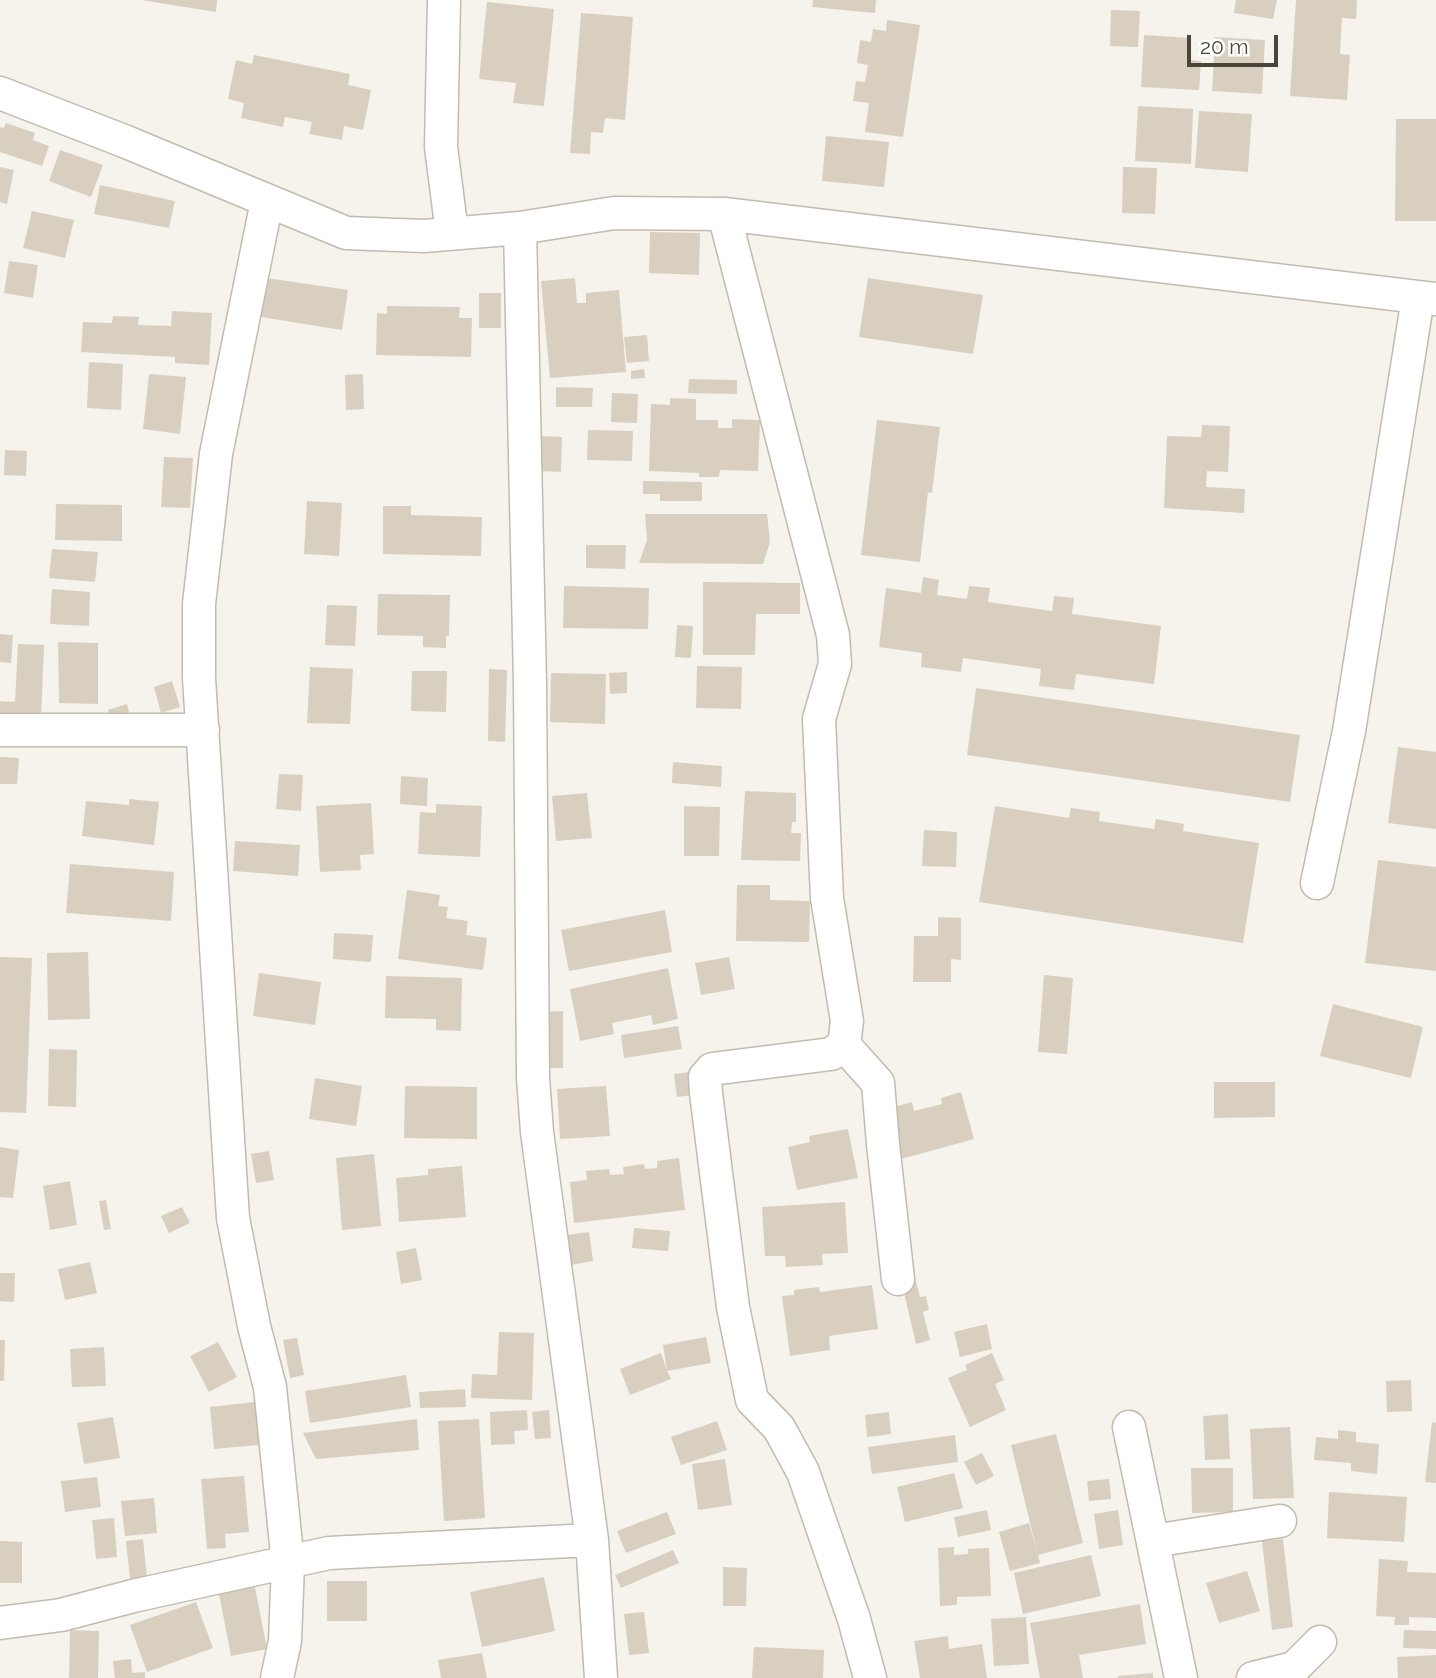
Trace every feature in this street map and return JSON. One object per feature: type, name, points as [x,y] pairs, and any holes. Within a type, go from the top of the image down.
[{"type":"street","points":[[444,0],[441,147],[452,233]]},
{"type":"street","points":[[0,93],[346,233],[425,236],[520,228],[614,213],[724,214],[1427,298],[1349,731],[1317,883]]},
{"type":"street","points":[[267,201],[216,454],[199,604],[199,678],[233,1218],[254,1326],[270,1387],[288,1564],[285,1641],[277,1678]]},
{"type":"street","points":[[724,214],[833,635],[835,664],[819,719],[827,898],[847,1021],[844,1045],[831,1054],[712,1069],[705,1077],[733,1307],[751,1400],[779,1428],[803,1472],[854,1619],[870,1678]]},
{"type":"street","points":[[520,228],[530,683],[533,1078],[537,1132],[592,1540],[601,1678]]},
{"type":"street","points":[[0,730],[202,730]]},
{"type":"street","points":[[844,1045],[878,1083],[898,1279]]},
{"type":"street","points":[[1129,1427],[1181,1678]]},
{"type":"street","points":[[1153,1541],[1280,1521]]},
{"type":"street","points":[[0,1623],[61,1615],[133,1596],[329,1553],[592,1540]]},
{"type":"street","points":[[1253,1678],[1294,1668],[1320,1642]]},
{"type":"building","points":[[141,0],[217,0],[216,12]]},
{"type":"building","points":[[813,0],[876,0],[875,13],[812,7]]},
{"type":"building","points":[[1236,0],[1277,0],[1273,19],[1234,13]]},
{"type":"building","points":[[1296,0],[1357,0],[1356,19],[1342,18],[1340,54],[1350,55],[1347,100],[1290,96]]},
{"type":"building","points":[[487,2],[554,9],[544,106],[513,103],[516,83],[479,79]]},
{"type":"building","points":[[1111,10],[1140,11],[1138,47],[1110,46]]},
{"type":"building","points":[[581,13],[633,17],[625,120],[605,118],[603,133],[591,132],[590,154],[570,153]]},
{"type":"building","points":[[887,20],[920,25],[903,137],[865,132],[869,103],[853,101],[856,81],[865,82],[868,65],[857,63],[860,40],[871,42],[873,29],[886,31]]},
{"type":"building","points":[[1144,35],[1191,38],[1190,60],[1201,61],[1199,90],[1141,87]]},
{"type":"building","points":[[1215,37],[1265,40],[1262,94],[1212,91]]},
{"type":"building","points":[[254,55],[350,74],[348,85],[371,90],[363,130],[344,126],[342,140],[309,134],[312,122],[285,117],[283,127],[241,118],[244,103],[228,99],[236,60],[252,64]]},
{"type":"building","points":[[1138,106],[1193,109],[1191,164],[1135,161]]},
{"type":"building","points":[[1199,111],[1252,114],[1248,172],[1195,168]]},
{"type":"building","points":[[1396,119],[1436,119],[1436,221],[1395,221]]},
{"type":"building","points":[[6,123],[35,133],[33,140],[49,146],[42,166],[0,152],[0,127],[4,128]]},
{"type":"building","points":[[826,136],[889,142],[884,187],[822,181]]},
{"type":"building","points":[[60,150],[103,165],[91,197],[49,181]]},
{"type":"building","points":[[0,167],[14,170],[7,204],[0,202]]},
{"type":"building","points":[[1123,167],[1157,168],[1155,214],[1122,213]]},
{"type":"building","points":[[100,185],[175,201],[169,228],[94,214]]},
{"type":"building","points":[[32,211],[74,220],[65,258],[23,248]]},
{"type":"building","points":[[650,232],[700,233],[699,275],[649,273]]},
{"type":"building","points":[[9,261],[38,265],[33,298],[4,293]]},
{"type":"building","points":[[267,278],[348,290],[342,330],[261,317]]},
{"type":"building","points":[[575,278],[577,303],[586,303],[586,293],[619,290],[626,372],[550,378],[541,281]]},
{"type":"building","points":[[868,278],[983,295],[973,354],[859,337]]},
{"type":"building","points":[[479,293],[501,293],[501,328],[479,328]]},
{"type":"building","points":[[387,306],[460,307],[459,318],[472,318],[471,357],[376,355],[377,313],[387,314]]},
{"type":"building","points":[[172,311],[212,313],[209,365],[175,363],[175,357],[81,352],[83,322],[112,323],[113,316],[139,317],[138,325],[171,326]]},
{"type":"building","points":[[647,335],[649,361],[627,363],[624,337]]},
{"type":"building","points":[[89,362],[123,364],[121,410],[87,408]]},
{"type":"building","points":[[644,369],[645,378],[631,379],[631,371]]},
{"type":"building","points":[[149,374],[186,377],[180,434],[143,429]]},
{"type":"building","points":[[363,374],[364,409],[346,410],[345,375]]},
{"type":"building","points":[[689,379],[737,380],[737,394],[688,393]]},
{"type":"building","points":[[556,387],[593,388],[592,407],[556,407]]},
{"type":"building","points":[[612,393],[638,394],[637,423],[611,422]]},
{"type":"building","points":[[670,398],[696,399],[696,420],[718,420],[718,428],[732,428],[732,419],[760,420],[758,471],[720,470],[719,477],[699,477],[699,473],[649,471],[651,404],[670,405]]},
{"type":"building","points":[[877,420],[940,427],[932,493],[928,492],[920,562],[861,555]]},
{"type":"building","points":[[1202,425],[1230,426],[1228,472],[1207,471],[1206,487],[1245,489],[1244,513],[1164,508],[1167,436],[1201,437]]},
{"type":"building","points":[[588,430],[633,431],[632,461],[587,460]]},
{"type":"building","points":[[541,436],[562,437],[561,472],[540,471]]},
{"type":"building","points":[[5,450],[27,451],[26,476],[4,475]]},
{"type":"building","points":[[164,457],[193,458],[190,508],[161,507]]},
{"type":"building","points":[[643,481],[702,482],[702,501],[660,501],[660,494],[643,494]]},
{"type":"building","points":[[307,501],[342,503],[339,556],[304,554]]},
{"type":"building","points":[[56,504],[122,505],[122,541],[55,540]]},
{"type":"building","points":[[383,506],[411,506],[411,515],[482,517],[481,556],[383,554]]},
{"type":"building","points":[[645,514],[767,514],[770,542],[763,564],[639,563],[647,540]]},
{"type":"building","points":[[586,545],[626,545],[625,569],[586,568]]},
{"type":"building","points":[[52,549],[98,552],[95,582],[49,578]]},
{"type":"building","points":[[923,577],[939,580],[937,595],[967,599],[969,586],[990,588],[988,602],[1052,611],[1054,596],[1074,598],[1072,614],[1161,626],[1154,684],[1076,674],[1074,690],[1039,686],[1041,669],[963,658],[961,672],[921,667],[922,653],[879,647],[886,588],[921,593]]},
{"type":"building","points":[[703,582],[800,583],[800,614],[756,614],[755,655],[703,655]]},
{"type":"building","points":[[564,586],[649,588],[648,629],[563,628]]},
{"type":"building","points":[[52,589],[90,592],[89,626],[50,624]]},
{"type":"building","points":[[378,594],[450,595],[446,648],[423,647],[423,636],[377,635]]},
{"type":"building","points":[[327,605],[357,606],[355,646],[325,645]]},
{"type":"building","points":[[677,625],[693,626],[691,658],[675,657]]},
{"type":"building","points":[[0,634],[13,635],[11,663],[0,662]]},
{"type":"building","points":[[58,642],[98,643],[98,704],[59,703]]},
{"type":"building","points":[[18,644],[44,645],[41,719],[0,718],[0,701],[15,702]]},
{"type":"building","points":[[697,666],[742,667],[741,709],[696,708]]},
{"type":"building","points":[[310,667],[353,669],[350,724],[307,723]]},
{"type":"building","points":[[489,669],[507,670],[505,742],[488,741]]},
{"type":"building","points":[[412,671],[447,671],[446,712],[411,711]]},
{"type":"building","points":[[627,672],[627,693],[610,694],[609,673]]},
{"type":"building","points":[[551,673],[606,674],[605,724],[550,722]]},
{"type":"building","points":[[172,681],[180,707],[161,713],[154,687]]},
{"type":"building","points":[[976,688],[1300,735],[1290,802],[967,755]]},
{"type":"building","points":[[127,704],[131,720],[112,725],[108,710]]},
{"type":"building","points":[[1398,747],[1436,752],[1436,829],[1388,823]]},
{"type":"building","points":[[0,757],[19,758],[17,784],[0,784]]},
{"type":"building","points":[[673,762],[722,766],[721,787],[672,783]]},
{"type":"building","points":[[279,774],[303,775],[301,811],[276,809]]},
{"type":"building","points":[[401,776],[428,778],[427,806],[400,804]]},
{"type":"building","points":[[745,791],[796,793],[796,822],[792,822],[791,833],[801,833],[800,861],[741,860]]},
{"type":"building","points":[[587,793],[592,838],[556,841],[552,796]]},
{"type":"building","points":[[129,799],[159,802],[154,845],[82,836],[86,801],[129,805]]},
{"type":"building","points":[[371,803],[374,854],[360,855],[361,870],[320,872],[316,806]]},
{"type":"building","points":[[436,804],[482,806],[480,857],[418,854],[420,812],[436,813]]},
{"type":"building","points":[[684,806],[720,807],[719,856],[684,856]]},
{"type":"building","points":[[995,806],[1069,818],[1071,808],[1100,812],[1099,821],[1154,829],[1156,819],[1184,824],[1183,831],[1259,843],[1243,943],[979,902]]},
{"type":"building","points":[[924,830],[957,832],[956,867],[922,866]]},
{"type":"building","points":[[235,841],[300,845],[298,876],[233,871]]},
{"type":"building","points":[[1378,860],[1436,867],[1436,971],[1365,963]]},
{"type":"building","points":[[70,864],[174,872],[171,921],[66,913]]},
{"type":"building","points":[[737,885],[770,885],[770,900],[810,901],[809,942],[736,941]]},
{"type":"building","points":[[407,890],[440,895],[438,906],[448,907],[446,918],[468,921],[466,935],[487,938],[483,970],[398,959]]},
{"type":"building","points":[[665,910],[672,952],[569,971],[561,930]]},
{"type":"building","points":[[938,917],[961,918],[961,960],[951,959],[951,982],[913,982],[914,936],[938,936]]},
{"type":"building","points":[[334,933],[373,935],[371,962],[333,959]]},
{"type":"building","points":[[88,952],[90,1019],[48,1020],[47,953]]},
{"type":"building","points":[[0,957],[32,958],[26,1113],[0,1112]]},
{"type":"building","points":[[729,957],[735,989],[701,995],[695,963]]},
{"type":"building","points":[[668,968],[678,1019],[653,1025],[651,1015],[612,1023],[614,1034],[580,1041],[570,989]]},
{"type":"building","points":[[259,973],[321,982],[315,1025],[253,1016]]},
{"type":"building","points":[[1044,975],[1073,978],[1067,1054],[1038,1052]]},
{"type":"building","points":[[386,976],[462,978],[461,1031],[436,1030],[436,1019],[385,1018]]},
{"type":"building","points":[[1333,1004],[1423,1027],[1411,1078],[1320,1056]]},
{"type":"building","points":[[563,1011],[563,1068],[542,1068],[542,1012]]},
{"type":"building","points":[[678,1026],[682,1049],[624,1058],[621,1035]]},
{"type":"building","points":[[49,1049],[77,1050],[76,1107],[48,1106]]},
{"type":"building","points":[[689,1072],[692,1095],[677,1097],[674,1074]]},
{"type":"building","points":[[315,1078],[362,1086],[356,1126],[309,1119]]},
{"type":"building","points":[[1214,1082],[1275,1082],[1275,1117],[1214,1118]]},
{"type":"building","points":[[405,1086],[477,1087],[477,1139],[404,1138]]},
{"type":"building","points":[[606,1086],[610,1136],[560,1139],[557,1089]]},
{"type":"building","points":[[961,1092],[974,1139],[901,1159],[887,1109],[912,1102],[914,1111],[942,1104],[941,1098]]},
{"type":"building","points":[[848,1129],[858,1178],[797,1190],[788,1147],[810,1142],[809,1136]]},
{"type":"building","points":[[0,1147],[19,1150],[13,1198],[0,1197]]},
{"type":"building","points":[[269,1151],[274,1180],[256,1183],[251,1154]]},
{"type":"building","points":[[374,1154],[381,1226],[342,1230],[336,1158]]},
{"type":"building","points":[[679,1158],[685,1210],[574,1223],[570,1182],[587,1180],[586,1171],[609,1169],[610,1175],[624,1174],[623,1167],[644,1164],[645,1169],[657,1168],[657,1161]]},
{"type":"building","points":[[462,1166],[466,1217],[399,1222],[396,1178],[428,1175],[428,1169]]},
{"type":"building","points":[[70,1181],[77,1225],[50,1230],[43,1186]]},
{"type":"building","points":[[106,1200],[111,1229],[104,1230],[99,1201]]},
{"type":"building","points":[[845,1202],[848,1253],[822,1254],[823,1265],[786,1267],[785,1256],[765,1256],[762,1207]]},
{"type":"building","points":[[182,1207],[190,1223],[169,1233],[161,1216]]},
{"type":"building","points":[[634,1228],[670,1231],[668,1251],[632,1248]]},
{"type":"building","points":[[589,1232],[593,1261],[571,1265],[567,1235]]},
{"type":"building","points":[[416,1248],[422,1280],[401,1284],[396,1252]]},
{"type":"building","points":[[90,1262],[97,1293],[65,1300],[58,1269]]},
{"type":"building","points":[[0,1273],[15,1273],[14,1302],[0,1301]]},
{"type":"building","points":[[916,1281],[920,1297],[926,1296],[929,1310],[923,1312],[930,1340],[916,1344],[902,1284]]},
{"type":"building","points":[[872,1285],[878,1329],[829,1336],[830,1350],[790,1356],[782,1296],[794,1295],[794,1290],[819,1287],[820,1292]]},
{"type":"building","points":[[987,1324],[992,1349],[960,1357],[954,1332]]},
{"type":"building","points":[[499,1332],[534,1333],[532,1400],[471,1398],[472,1374],[497,1375]]},
{"type":"building","points":[[706,1337],[711,1363],[667,1371],[663,1345]]},
{"type":"building","points":[[297,1338],[304,1375],[290,1378],[283,1340]]},
{"type":"building","points":[[0,1340],[5,1340],[4,1381],[0,1381]]},
{"type":"building","points":[[218,1342],[237,1377],[209,1392],[190,1356]]},
{"type":"building","points":[[104,1347],[106,1386],[72,1387],[70,1349]]},
{"type":"building","points":[[661,1353],[671,1379],[630,1395],[620,1369]]},
{"type":"building","points":[[992,1353],[1004,1380],[995,1384],[1006,1410],[970,1427],[948,1378],[967,1370],[965,1365]]},
{"type":"building","points":[[406,1375],[411,1407],[310,1423],[305,1391]]},
{"type":"building","points":[[1411,1380],[1412,1411],[1387,1412],[1386,1381]]},
{"type":"building","points":[[465,1389],[466,1407],[420,1408],[419,1392]]},
{"type":"building","points":[[255,1402],[259,1445],[214,1449],[210,1407]]},
{"type":"building","points":[[527,1410],[528,1430],[514,1431],[515,1444],[491,1445],[490,1412]]},
{"type":"building","points":[[549,1410],[551,1438],[535,1439],[532,1412]]},
{"type":"building","points":[[889,1412],[891,1434],[867,1437],[865,1415]]},
{"type":"building","points":[[1228,1414],[1230,1459],[1205,1460],[1203,1416]]},
{"type":"building","points":[[113,1417],[120,1458],[84,1464],[77,1423]]},
{"type":"building","points":[[417,1419],[419,1450],[316,1459],[303,1433]]},
{"type":"building","points":[[479,1419],[485,1518],[444,1521],[438,1421]]},
{"type":"building","points":[[717,1421],[727,1450],[681,1465],[671,1437]]},
{"type":"building","points":[[1432,1422],[1436,1423],[1436,1483],[1425,1482]]},
{"type":"building","points":[[1290,1427],[1294,1498],[1253,1499],[1250,1429]]},
{"type":"building","points":[[1338,1430],[1356,1432],[1356,1442],[1379,1444],[1377,1474],[1351,1471],[1351,1463],[1314,1460],[1316,1437],[1338,1439]]},
{"type":"building","points":[[1056,1434],[1083,1543],[1038,1555],[1040,1563],[1010,1571],[999,1532],[1029,1523],[1037,1551],[1011,1445]]},
{"type":"building","points":[[955,1435],[958,1462],[872,1474],[868,1447]]},
{"type":"building","points":[[982,1453],[994,1476],[976,1485],[964,1462]]},
{"type":"building","points":[[725,1459],[732,1505],[698,1510],[692,1464]]},
{"type":"building","points":[[1191,1468],[1233,1468],[1233,1512],[1192,1513]]},
{"type":"building","points":[[954,1473],[963,1508],[905,1522],[897,1487]]},
{"type":"building","points":[[244,1476],[249,1532],[225,1534],[226,1548],[207,1549],[201,1479]]},
{"type":"building","points":[[97,1477],[101,1507],[65,1512],[61,1481]]},
{"type":"building","points":[[1109,1479],[1111,1499],[1089,1501],[1087,1481]]},
{"type":"building","points":[[1329,1492],[1407,1497],[1404,1542],[1327,1538]]},
{"type":"building","points":[[154,1498],[157,1533],[125,1536],[121,1501]]},
{"type":"building","points":[[987,1510],[991,1530],[958,1537],[954,1517]]},
{"type":"building","points":[[1118,1510],[1123,1545],[1099,1549],[1094,1514]]},
{"type":"building","points":[[667,1512],[676,1534],[626,1553],[617,1531]]},
{"type":"building","points":[[114,1518],[117,1557],[96,1559],[92,1520]]},
{"type":"building","points":[[143,1539],[147,1577],[130,1579],[126,1541]]},
{"type":"building","points":[[1283,1539],[1293,1627],[1272,1630],[1262,1541]]},
{"type":"building","points":[[0,1541],[22,1542],[22,1583],[0,1583]]},
{"type":"building","points":[[954,1547],[954,1555],[968,1554],[968,1549],[989,1548],[991,1596],[957,1597],[957,1605],[940,1606],[938,1548]]},
{"type":"building","points":[[673,1550],[679,1563],[621,1588],[615,1575]]},
{"type":"building","points":[[1091,1555],[1101,1596],[1023,1614],[1014,1573]]},
{"type":"building","points":[[1379,1559],[1408,1561],[1407,1572],[1436,1573],[1436,1618],[1409,1617],[1409,1625],[1394,1625],[1395,1617],[1376,1616]]},
{"type":"building","points":[[723,1567],[747,1568],[746,1606],[723,1606]]},
{"type":"building","points":[[1247,1571],[1260,1611],[1219,1623],[1206,1583]]},
{"type":"building","points":[[544,1577],[555,1631],[482,1647],[470,1592]]},
{"type":"building","points":[[327,1581],[367,1581],[367,1621],[327,1621]]},
{"type":"building","points":[[255,1587],[267,1649],[231,1656],[219,1594]]},
{"type":"building","points":[[196,1602],[213,1648],[147,1672],[130,1625]]},
{"type":"building","points":[[1140,1604],[1146,1644],[1079,1655],[1083,1678],[1040,1678],[1030,1623]]},
{"type":"building","points":[[644,1612],[649,1653],[629,1655],[624,1614]]},
{"type":"building","points":[[1026,1617],[1029,1664],[994,1666],[991,1619]]},
{"type":"building","points":[[70,1630],[99,1631],[98,1678],[69,1678]]},
{"type":"building","points":[[1404,1630],[1436,1631],[1436,1649],[1403,1648]]},
{"type":"building","points":[[948,1636],[949,1649],[982,1644],[987,1678],[920,1678],[914,1641]]},
{"type":"building","points":[[754,1647],[824,1650],[823,1678],[752,1678]]},
{"type":"building","points":[[482,1653],[487,1678],[441,1678],[438,1660]]},
{"type":"building","points":[[1436,1655],[1436,1678],[1398,1678],[1397,1657]]},
{"type":"building","points":[[131,1659],[132,1673],[145,1672],[145,1678],[115,1678],[113,1661]]},
{"type":"building","points":[[1153,1673],[1153,1678],[1118,1678],[1118,1676]]}]
